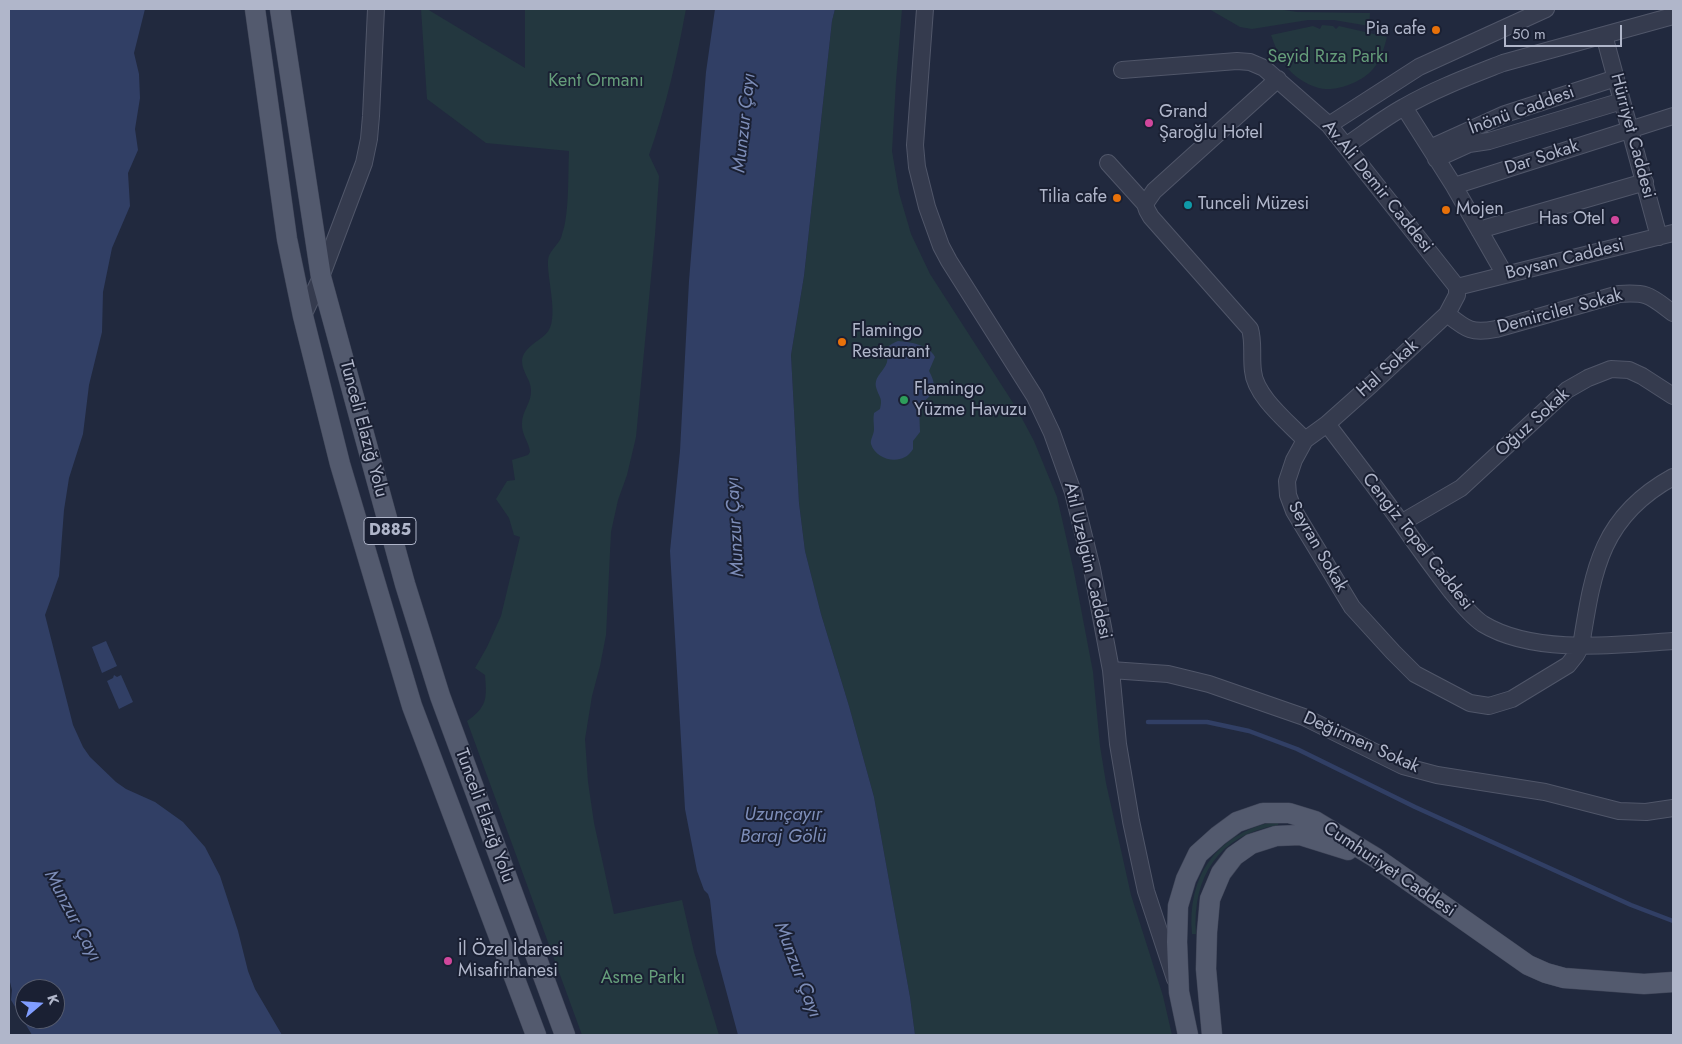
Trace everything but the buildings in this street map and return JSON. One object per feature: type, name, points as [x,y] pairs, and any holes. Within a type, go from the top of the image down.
[{"type":"main road","name":"Tunceli Elazığ Yolu","points":[[255,9],[287,239],[303,316],[340,464],[412,706],[536,1035]]},
{"type":"main road","name":"Tunceli Elazığ Yolu","points":[[280,9],[321,277],[405,584],[440,696],[565,1035]]},
{"type":"main road","name":"Cumhuriyet Caddesi","points":[[1188,1035],[1179,992],[1177,942],[1178,906],[1186,879],[1198,854],[1218,836],[1237,822],[1263,813],[1289,813],[1315,821],[1376,858],[1528,965],[1546,973],[1564,978],[1644,984],[1673,982]]},
{"type":"main road","points":[[1212,1035],[1206,968],[1210,899],[1220,873],[1234,856],[1251,844],[1276,836],[1300,835],[1376,858]]},
{"type":"street","points":[[303,316],[348,209],[365,156],[371,116],[376,9]]},
{"type":"street","name":"Atıl Uzelgün Caddesi","points":[[925,9],[915,145],[917,167],[927,206],[933,226],[949,262],[1035,397],[1052,433],[1081,517],[1111,670],[1118,744],[1131,821],[1146,891],[1179,992]]},
{"type":"street","points":[[1329,125],[1419,67],[1546,9]]},
{"type":"street","points":[[1346,145],[1404,107],[1446,86],[1503,63],[1673,16]]},
{"type":"street","name":"Hürriyet Caddesi","points":[[1604,35],[1644,182],[1666,235]]},
{"type":"street","name":"Av.Ali Demir Caddesi","points":[[1122,70],[1237,61],[1250,62],[1264,68],[1329,125],[1457,287]]},
{"type":"street","name":"İnönü Caddesi","points":[[1433,154],[1505,114],[1616,78]]},
{"type":"street","points":[[1145,204],[1154,191],[1278,79]]},
{"type":"street","name":"İnönü Caddesi","points":[[1433,154],[1469,144],[1490,141],[1622,101]]},
{"type":"street","points":[[1404,107],[1454,186],[1505,275]]},
{"type":"street","name":"Dar Sokak","points":[[1454,186],[1673,116]]},
{"type":"street","points":[[1108,163],[1145,204],[1151,217],[1250,328],[1253,339],[1252,372],[1258,387],[1264,397],[1305,440]]},
{"type":"street","points":[[1478,230],[1644,182]]},
{"type":"street","name":"Boysan Caddesi","points":[[1457,287],[1666,235]]},
{"type":"street","name":"Hal Sokak","points":[[1305,440],[1327,424],[1410,350],[1447,314],[1457,295],[1457,287]]},
{"type":"street","name":"Demirciler Sokak","points":[[1447,314],[1464,327],[1472,331],[1482,332],[1620,294],[1636,293],[1649,295],[1673,313]]},
{"type":"street","name":"Oğuz Sokak","points":[[1401,523],[1461,488],[1567,390],[1588,378],[1611,369],[1629,370],[1673,396]]},
{"type":"street","name":"Cengiz Topel Caddesi","points":[[1327,424],[1456,598],[1482,623],[1502,632],[1535,641],[1581,646],[1673,641]]},
{"type":"street","name":"Seyran Sokak","points":[[1305,440],[1294,460],[1287,481],[1288,495],[1294,511],[1352,607],[1415,674],[1470,703],[1489,706],[1512,699],[1568,665],[1581,646]]},
{"type":"street","points":[[1581,646],[1595,570],[1614,528],[1629,510],[1647,494],[1673,477]]},
{"type":"street","name":"Değirmen Sokak","points":[[1111,670],[1168,674],[1209,684],[1304,717],[1403,766],[1437,775],[1545,792],[1626,812],[1673,808]]},
{"type":"green space","name":"Kent Ormanı","points":[[421,9],[427,9],[525,68],[525,9],[686,9],[661,119],[649,155],[659,176],[636,437],[611,532],[606,635],[592,696],[585,739],[588,782],[594,823],[614,914],[682,900],[694,952],[719,1035],[582,1035],[467,721],[479,711],[484,702],[486,690],[485,675],[475,668],[501,616],[520,537],[514,535],[509,518],[496,499],[507,481],[515,480],[512,460],[528,455],[530,452],[522,423],[531,390],[522,361],[526,351],[546,334],[552,323],[548,258],[561,238],[565,223],[568,197],[569,151],[486,143],[427,99]]},
{"type":"green space","points":[[835,9],[902,9],[892,151],[899,193],[911,234],[930,274],[1017,409],[1034,441],[1057,497],[1074,572],[1093,672],[1100,746],[1106,783],[1131,895],[1163,996],[1172,1035],[915,1035],[910,997],[874,797],[821,614],[805,551],[799,503],[791,355],[804,276],[832,21]]},
{"type":"green space","points":[[1209,9],[1277,9],[1297,12],[1370,13],[1369,26],[1334,20],[1308,20],[1252,29],[1240,27]]},
{"type":"green space","name":"Seyid Rıza Parkı","points":[[1322,25],[1333,26],[1336,29],[1339,26],[1387,37],[1380,58],[1373,69],[1358,81],[1331,89],[1314,87],[1293,74],[1281,59],[1271,35],[1313,26],[1320,29]]},
{"type":"green space","points":[[1271,822],[1279,822],[1278,825],[1257,830],[1240,838],[1213,861],[1199,894],[1196,913],[1196,934],[1192,934],[1194,894],[1200,877],[1209,862],[1234,837],[1251,828]]},
{"type":"water","name":"Munzur Çayı","points":[[9,9],[145,9],[134,53],[139,74],[140,98],[135,129],[138,150],[128,173],[130,206],[112,248],[103,292],[102,332],[89,385],[83,434],[69,478],[64,510],[59,576],[45,615],[73,725],[83,747],[90,757],[116,782],[126,789],[155,802],[183,822],[205,847],[220,876],[255,989],[282,1035],[32,1035],[28,1029],[65,1029],[65,979],[15,979],[15,1007],[11,1000],[12,990],[9,978]]},
{"type":"water","name":"Uzunçayır Baraj Gölü","points":[[715,9],[835,9],[832,21],[804,276],[791,355],[799,503],[805,551],[821,614],[874,797],[910,997],[915,1035],[738,1035],[716,953],[710,900],[697,871],[685,809],[670,551],[680,451],[689,281],[706,72]]},
{"type":"water","name":"Flamingo Yüzme Havuzu","points":[[898,341],[914,343],[924,347],[935,357],[929,371],[934,382],[933,391],[919,406],[920,432],[913,441],[913,449],[909,454],[895,460],[880,456],[873,449],[871,442],[874,431],[874,413],[880,409],[881,405],[876,380],[886,365],[888,348]]},
{"type":"water","points":[[106,641],[117,666],[102,673],[92,647]]},
{"type":"water","points":[[114,675],[117,677],[121,675],[133,702],[119,709],[107,681],[113,678]]},
{"type":"waterway","points":[[1148,722],[1207,722],[1249,731],[1297,749],[1415,807],[1631,905],[1673,921]]},
{"type":"place","name":"Pia cafe","points":[[1436,30]]},
{"type":"place","name":"Grand Şaroğlu Hotel","points":[[1149,123]]},
{"type":"place","name":"Tilia cafe","points":[[1117,198]]},
{"type":"place","name":"Tunceli Müzesi","points":[[1188,205]]},
{"type":"place","name":"Mojen","points":[[1446,210]]},
{"type":"place","name":"Has Otel","points":[[1615,220]]},
{"type":"place","name":"Flamingo Restaurant","points":[[842,342]]},
{"type":"place","name":"Flamingo Yüzme Havuzu","points":[[904,400]]},
{"type":"place","name":"İl Özel İdaresi Misafirhanesi","points":[[448,961]]},
{"type":"park label","name":"Asme Parkı","points":[[643,979]]}]
